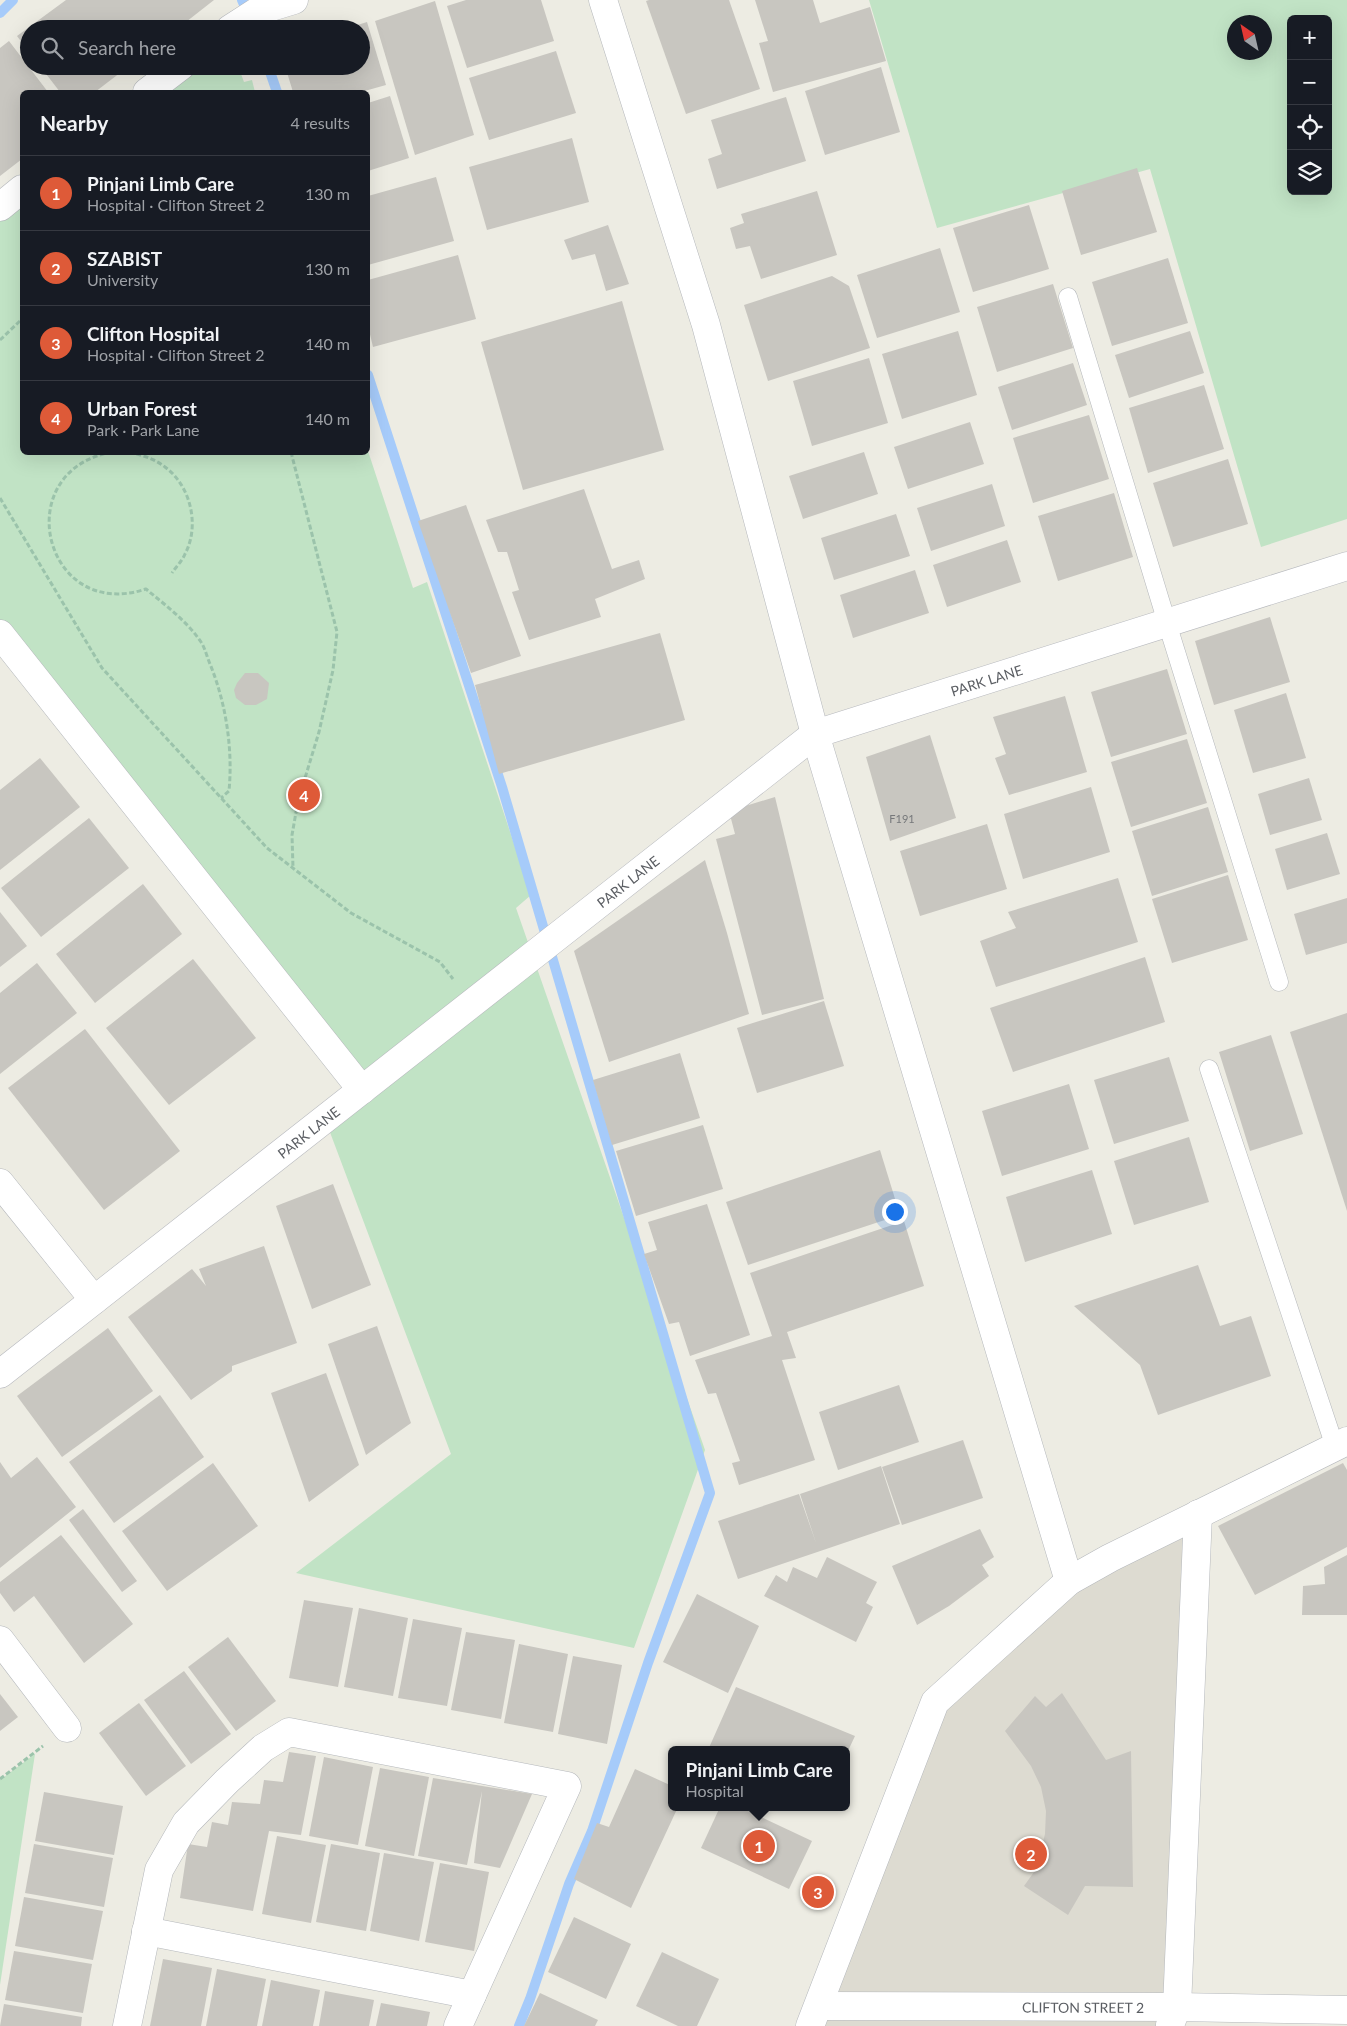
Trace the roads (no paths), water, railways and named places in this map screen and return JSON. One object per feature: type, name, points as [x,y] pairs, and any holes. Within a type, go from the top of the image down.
[{"type":"street","points":[[245,20],[258,12],[294,0]]},
{"type":"street","points":[[603,0],[706,326],[815,734],[1069,1581]]},
{"type":"street","points":[[150,90],[169,75]]},
{"type":"street","points":[[0,206],[20,191]]},
{"type":"street","name":"PARK LANE","points":[[0,1374],[815,734],[1347,566]]},
{"type":"street","points":[[0,634],[362,1090]]},
{"type":"street","points":[[0,1182],[94,1300]]},
{"type":"street","points":[[814,2016],[935,1702],[1069,1581],[1110,1558],[1341,1444]]},
{"type":"street","points":[[1173,2017],[1198,1514]]},
{"type":"street","points":[[0,1640],[66,1728]]},
{"type":"street","points":[[127,2026],[159,1870],[186,1823],[263,1748],[289,1732],[567,1786],[458,2026]]},
{"type":"street","points":[[146,1931],[472,1995]]},
{"type":"street","name":"CLIFTON STREET 2","points":[[814,2016],[1345,2016]]},
{"type":"lane","points":[[1068,297],[1279,982]]},
{"type":"lane","points":[[1209,1070],[1341,1444]]},
{"type":"waterway","points":[[0,13],[13,0]]},
{"type":"waterway","points":[[242,0],[249,16]]},
{"type":"waterway","points":[[271,75],[276,90]]},
{"type":"waterway","points":[[370,381],[502,787],[710,1493],[648,1663],[592,1831],[569,1884],[519,2026]]},
{"type":"place","name":"Urban Forest","points":[[304,795]]},
{"type":"place","name":"Pinjani Limb Care","points":[[759,1846]]},
{"type":"place","name":"SZABIST","points":[[1031,1854]]},
{"type":"place","name":"Clifton Hospital","points":[[818,1892]]}]
